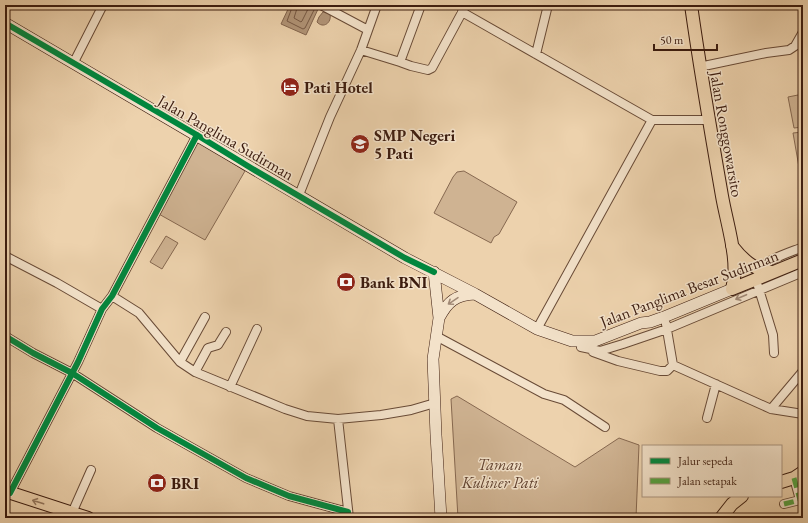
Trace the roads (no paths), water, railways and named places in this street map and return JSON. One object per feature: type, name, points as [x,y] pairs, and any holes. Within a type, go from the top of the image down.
[{"type":"main road","name":"Jalan Ronggowarsito","points":[[690,5],[735,268],[732,289]]},
{"type":"main road","name":"Jalan Panglima Sudirman","points":[[5,23],[50,50],[74,62],[405,258],[434,272]]},
{"type":"main road","points":[[731,245],[752,265],[758,279]]},
{"type":"main road","name":"Jalan Panglima Besar Sudirman","points":[[434,272],[537,329],[572,341],[589,342],[607,337],[641,323],[650,322],[664,317],[758,279],[765,272],[773,272],[803,260]]},
{"type":"main road","points":[[434,272],[439,318],[433,359],[442,518]]},
{"type":"main road","points":[[439,318],[445,307],[453,299],[464,295],[475,294]]},
{"type":"main road","points":[[537,329],[544,336],[556,342],[581,347],[598,346],[644,328],[650,322]]},
{"type":"main road","points":[[782,482],[799,475]]},
{"type":"main road","points":[[8,492],[88,518]]},
{"type":"main road","points":[[721,518],[732,504],[741,497]]},
{"type":"street","points":[[74,62],[103,5]]},
{"type":"street","points":[[321,5],[368,30]]},
{"type":"street","points":[[299,195],[330,118],[361,50],[376,5]]},
{"type":"street","points":[[400,62],[421,5]]},
{"type":"street","points":[[536,54],[548,5]]},
{"type":"street","points":[[361,50],[426,71],[432,68],[464,9],[536,54],[652,120],[709,120]]},
{"type":"street","points":[[700,67],[766,53],[789,50],[795,46],[803,32]]},
{"type":"street","points":[[537,329],[652,120]]},
{"type":"street","points":[[8,492],[72,372],[102,309],[112,296],[197,135]]},
{"type":"street","points":[[774,353],[773,336],[758,279],[767,262],[803,247]]},
{"type":"street","points":[[6,259],[40,273],[102,309]]},
{"type":"street","points":[[581,347],[600,351],[623,344],[667,329],[758,279],[803,272]]},
{"type":"street","points":[[112,296],[139,313],[180,362],[195,372],[285,409],[306,416],[338,419],[381,415],[411,410],[435,403]]},
{"type":"street","points":[[180,362],[204,317]]},
{"type":"street","points":[[664,317],[673,365]]},
{"type":"street","points":[[230,387],[257,329]]},
{"type":"street","points":[[195,372],[208,348],[218,345],[226,332]]},
{"type":"street","points":[[5,336],[33,353],[72,372],[157,428],[246,478],[289,496],[348,515],[338,419]]},
{"type":"street","points":[[436,336],[544,394],[564,400],[604,427]]},
{"type":"street","points":[[581,347],[606,357],[660,371],[667,371],[673,365]]},
{"type":"street","points":[[673,365],[770,409],[803,414]]},
{"type":"street","points":[[770,409],[803,371]]},
{"type":"street","points":[[707,418],[716,384]]},
{"type":"street","points":[[72,513],[91,470]]},
{"type":"street","points":[[784,504],[801,500],[799,475]]},
{"type":"water","points":[[290,5],[316,5],[319,7],[306,35],[281,24]]},
{"type":"water","points":[[323,12],[330,14],[330,20],[326,24],[322,25],[317,22]]},
{"type":"place","name":"Pati Hotel","points":[[290,87]]},
{"type":"place","name":"SMP Negeri 5 Pati","points":[[360,144]]},
{"type":"place","name":"Bank BNI","points":[[346,282]]},
{"type":"place","name":"BRI","points":[[157,483]]},
{"type":"park label","name":"Taman Kuliner Pati","points":[[500,473]]}]
